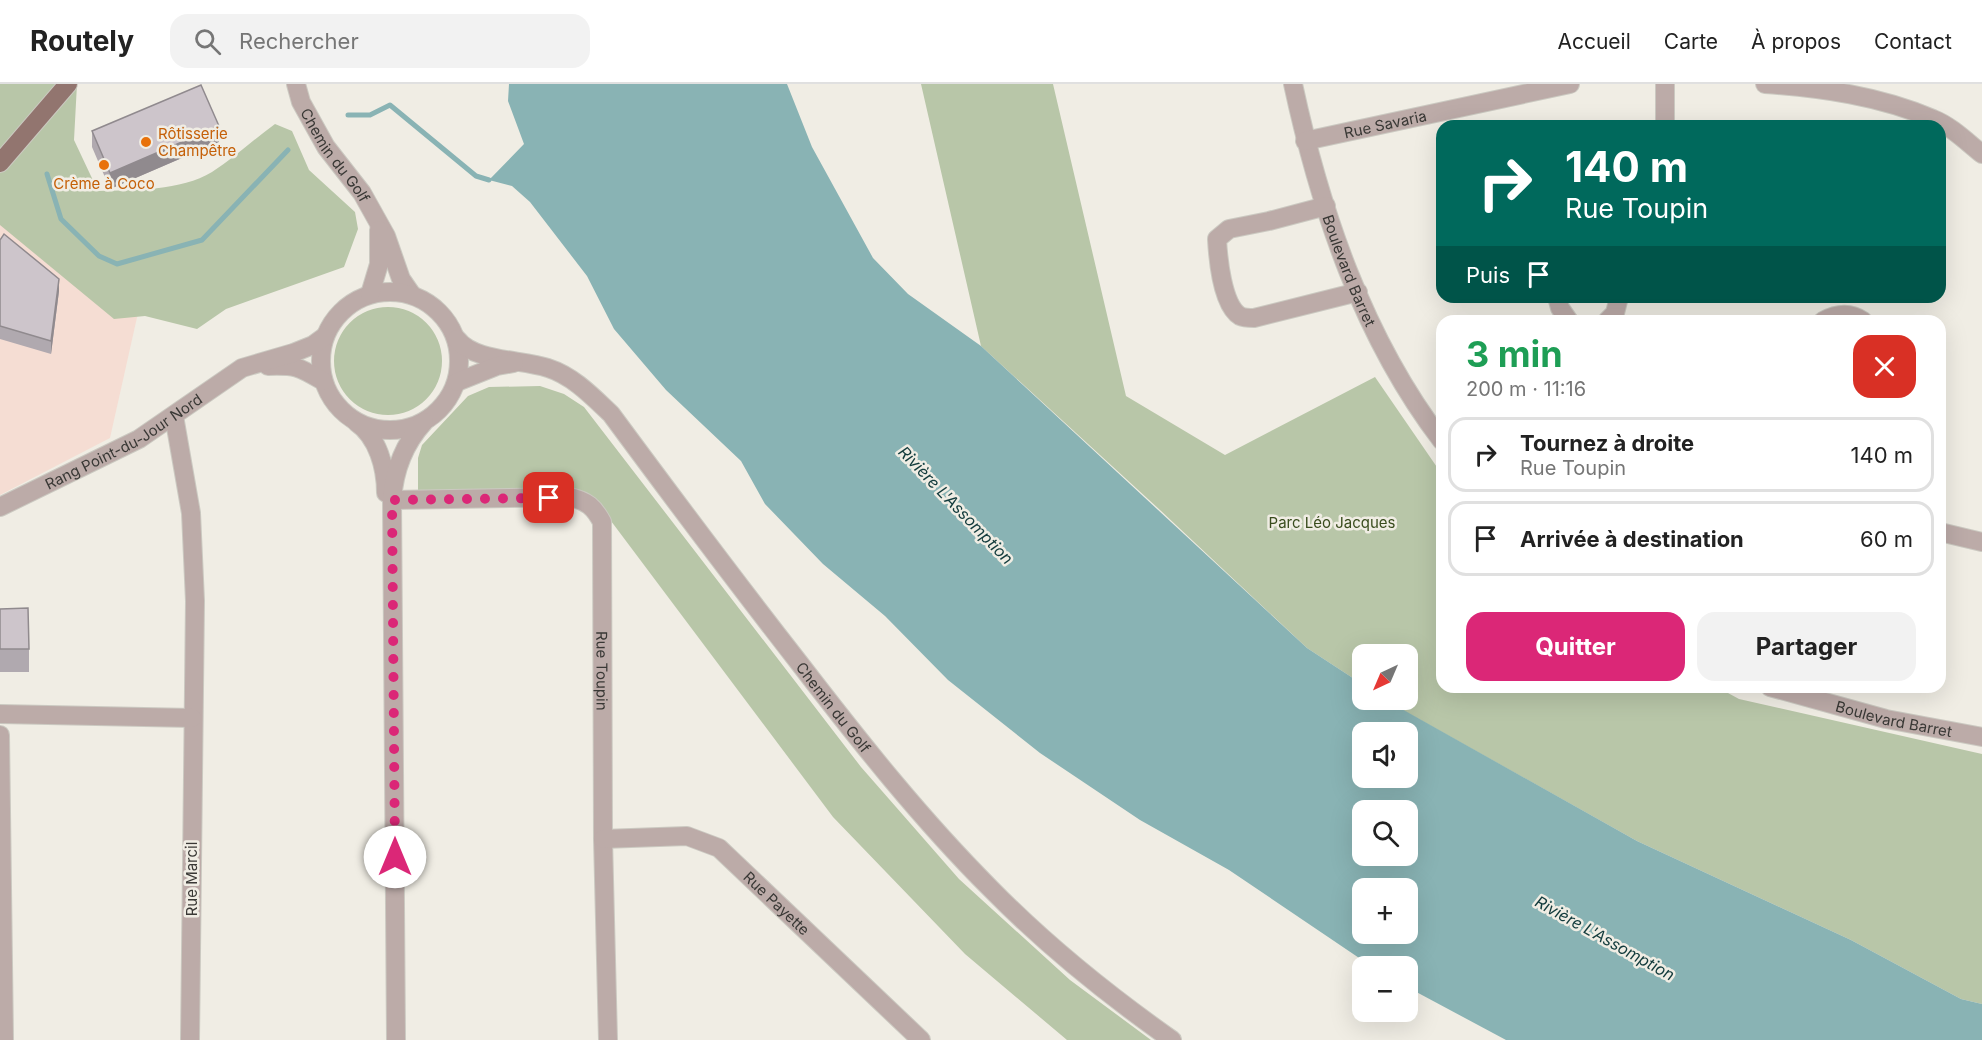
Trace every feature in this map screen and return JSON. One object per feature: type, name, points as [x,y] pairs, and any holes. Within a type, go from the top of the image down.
[{"type":"main road","points":[[0,163],[68,84]]},
{"type":"street","name":"Chemin du Golf","points":[[296,84],[301,102],[326,147],[362,193],[380,225],[401,279],[412,295]]},
{"type":"street","name":"Boulevard Barret","points":[[1293,84],[1305,141],[1358,292],[1371,323],[1399,375],[1436,432]]},
{"type":"street","name":"Rue Savaria","points":[[1305,141],[1501,91],[1570,84]]},
{"type":"street","points":[[1665,84],[1665,120]]},
{"type":"street","points":[[1765,84],[1838,91],[1936,120]]},
{"type":"street","points":[[1946,127],[1982,154]]},
{"type":"street","points":[[1326,206],[1229,229],[1217,238],[1218,260],[1228,298],[1234,311],[1241,317],[1254,318],[1358,292]]},
{"type":"street","points":[[369,294],[380,264],[378,237],[380,225]]},
{"type":"street","points":[[350,418],[367,427],[387,430],[406,429],[424,422],[439,412],[450,398],[457,382],[461,360],[457,339],[447,319],[432,304],[412,295],[391,292],[369,294],[342,310],[332,323],[324,337],[320,359],[323,381],[333,402],[350,418],[362,426],[371,437],[386,477],[387,681],[394,698]]},
{"type":"street","name":"Rang Point-du-Jour Nord","points":[[0,507],[139,439],[242,368],[293,353],[313,345],[324,337]]},
{"type":"street","name":"Chemin du Golf","points":[[457,339],[469,349],[518,363],[548,368],[568,378],[590,394],[610,414],[867,752],[932,827],[991,890],[1051,946],[1172,1040]]},
{"type":"street","name":"Chemin du Golf","points":[[457,382],[497,366],[518,363]]},
{"type":"street","points":[[242,368],[287,365],[302,368],[323,381]]},
{"type":"street","name":"Rue Marcil","points":[[174,416],[191,513],[195,601],[190,1040]]},
{"type":"street","points":[[396,1040],[392,500],[400,460],[413,434],[424,422]]},
{"type":"street","name":"Rue Toupin","points":[[392,500],[570,497],[584,500],[595,510],[602,522],[603,839],[608,1040]]},
{"type":"street","points":[[1946,533],[1982,542]]},
{"type":"street","name":"Boulevard Barret","points":[[1792,693],[1886,718],[1982,737]]},
{"type":"street","points":[[0,714],[192,718]]},
{"type":"street","points":[[0,735],[4,1040]]},
{"type":"street","name":"Rue Payette","points":[[603,839],[687,836],[719,848],[921,1040]]},
{"type":"shaded area","points":[[0,214],[140,304],[110,438],[0,495]]},
{"type":"green space","points":[[0,84],[77,84],[74,140],[98,191],[157,188],[186,183],[212,172],[275,124],[292,131],[309,170],[355,212],[358,229],[344,267],[226,309],[197,329],[145,316],[114,319],[0,225]]},
{"type":"green space","name":"Parc Léo Jacques","points":[[921,84],[1053,84],[1126,396],[1225,455],[1375,377],[1436,466],[1436,693],[1728,693],[1739,699],[1982,754],[1982,1004],[1961,999],[1851,940],[1637,841],[1403,710],[1418,710],[1418,644],[1352,644],[1352,677],[1307,648],[981,346]]},
{"type":"green space","points":[[388,307],[409,311],[426,323],[438,340],[442,361],[438,382],[426,399],[409,411],[388,415],[367,411],[350,399],[338,382],[334,361],[338,340],[350,323],[367,311]]},
{"type":"green space","points":[[540,386],[564,394],[584,407],[861,767],[959,879],[1070,980],[1151,1040],[1067,1040],[965,954],[833,817],[599,505],[578,493],[418,490],[418,458],[422,445],[468,396],[489,387]]},
{"type":"water","name":"Rivière L'Assomption","points":[[509,84],[787,84],[812,147],[873,258],[908,294],[981,346],[1307,648],[1352,677],[1352,710],[1404,710],[1637,841],[1851,940],[1961,999],[1982,1004],[1982,1040],[1506,1040],[1418,993],[1418,956],[1356,956],[1229,870],[1140,820],[1040,753],[948,680],[885,616],[823,564],[765,504],[741,461],[666,390],[614,329],[587,276],[530,202],[512,186],[489,180],[524,144],[508,101]]},
{"type":"building","points":[[201,85],[219,126],[110,173],[92,131]]},
{"type":"building","points":[[4,234],[59,279],[51,341],[0,326],[0,240]]},
{"type":"building","points":[[28,608],[29,649],[0,649],[0,609]]},
{"type":"waterway","points":[[348,115],[370,115],[390,105],[476,176],[489,180]]},
{"type":"waterway","points":[[47,174],[61,219],[99,256],[117,264],[202,240],[288,150]]},
{"type":"place","name":"Rôtisserie Champêtre","points":[[146,142]]},
{"type":"place","name":"Crème à Coco","points":[[104,165]]},
{"type":"route","points":[[395,857],[392,500],[549,498]]}]
